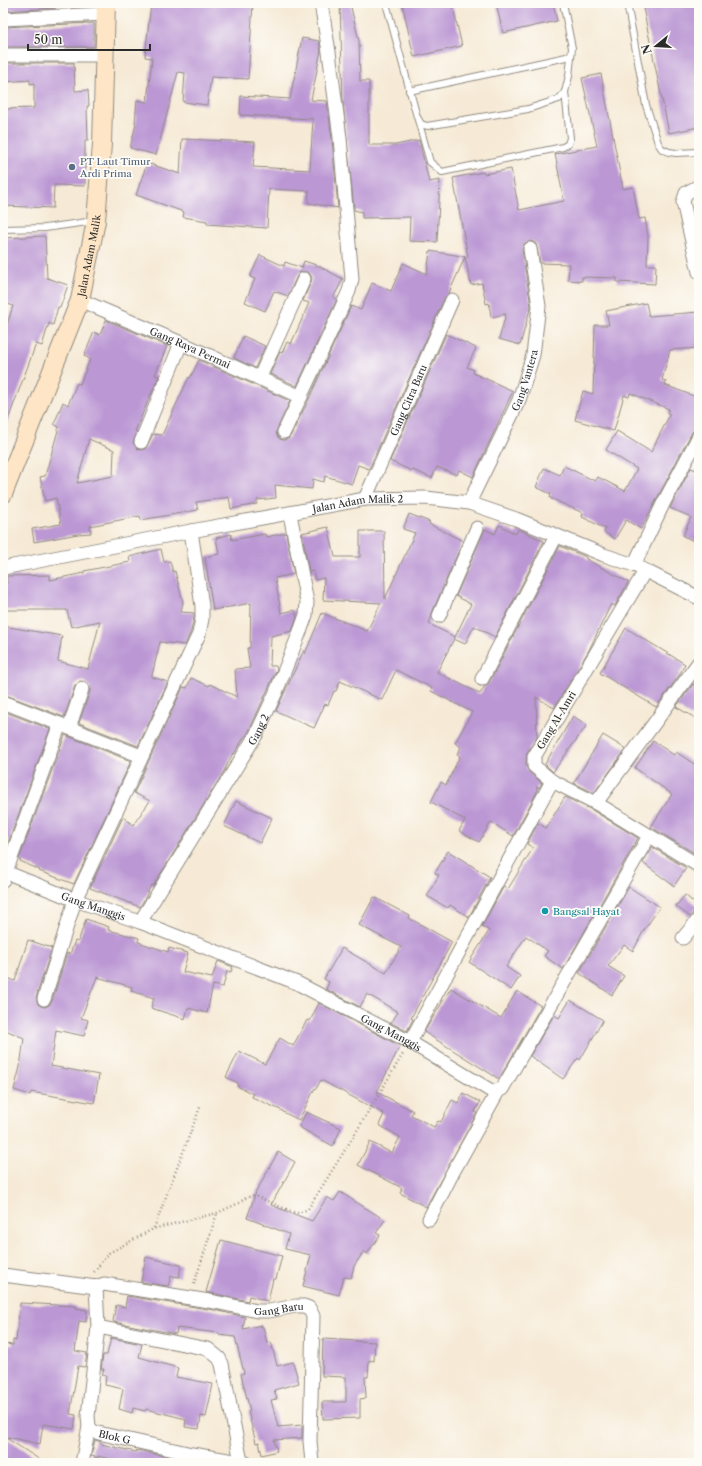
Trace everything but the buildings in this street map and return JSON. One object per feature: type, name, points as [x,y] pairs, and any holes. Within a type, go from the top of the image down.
[{"type":"street","points":[[284,432],[328,340],[349,291],[352,279],[340,138],[321,3]]},
{"type":"street","points":[[3,19],[105,9]]},
{"type":"street","name":"Jalan Adam Malik","points":[[3,494],[80,300],[96,221],[102,144],[105,9]]},
{"type":"street","points":[[3,55],[104,55]]},
{"type":"street","points":[[699,186],[686,193],[683,202],[699,272]]},
{"type":"street","name":"Gang Vantera","points":[[469,503],[518,400],[533,355],[538,306],[530,249]]},
{"type":"street","points":[[260,379],[304,279]]},
{"type":"street","name":"Gang Raya Permai","points":[[80,300],[181,343],[301,397]]},
{"type":"street","name":"Gang Citra Baru","points":[[365,500],[452,300]]},
{"type":"street","points":[[141,442],[181,343]]},
{"type":"street","points":[[640,568],[664,502],[699,436]]},
{"type":"street","name":"Jalan Adam Malik 2","points":[[3,568],[191,531],[365,500],[426,498],[469,503],[516,519],[640,568],[699,598]]},
{"type":"street","points":[[439,616],[485,508]]},
{"type":"street","name":"Gang 2","points":[[140,922],[256,734],[276,692],[301,629],[306,615],[307,602],[290,514]]},
{"type":"street","points":[[44,999],[75,900],[199,634],[202,619],[202,606],[191,531]]},
{"type":"street","points":[[482,679],[556,536]]},
{"type":"street","name":"Gang Al-Amri","points":[[640,568],[534,757],[534,766],[552,781],[596,804],[699,866]]},
{"type":"street","points":[[596,804],[699,662]]},
{"type":"street","points":[[4,875],[64,726],[82,689]]},
{"type":"street","points":[[3,702],[141,756]]},
{"type":"street","points":[[410,1042],[552,781]]},
{"type":"street","points":[[429,1219],[498,1091],[502,1089],[649,836]]},
{"type":"street","name":"Gang Manggis","points":[[4,875],[140,922],[297,983],[410,1042],[493,1092],[498,1091]]},
{"type":"street","points":[[683,938],[699,919]]},
{"type":"street","points":[[3,1275],[93,1286]]},
{"type":"street","name":"Gang Baru","points":[[93,1286],[104,1284],[258,1311],[269,1311],[296,1306],[304,1306],[311,1310],[313,1316],[310,1441],[312,1463]]},
{"type":"street","name":"Blok G","points":[[93,1286],[98,1327],[88,1416],[89,1426],[94,1432],[192,1454],[243,1463],[222,1364],[219,1358],[208,1349],[98,1327]]},
{"type":"street","points":[[82,1463],[89,1426]]},
{"type":"lane","points":[[386,3],[416,117],[430,162],[442,172],[568,144],[570,138],[565,92]]},
{"type":"lane","points":[[416,117],[421,124],[427,126],[528,109],[559,99],[565,92],[570,76],[572,48],[563,3]]},
{"type":"lane","points":[[627,3],[646,104],[658,143],[662,149],[669,152],[699,152]]},
{"type":"lane","points":[[409,91],[571,56]]},
{"type":"lane","points":[[3,229],[45,228],[96,221]]},
{"type":"path","points":[[93,1286],[94,1271],[109,1253],[153,1229],[217,1213],[251,1196],[255,1196],[293,1212],[299,1213],[308,1209],[410,1042]]},
{"type":"path","points":[[153,1229],[201,1105]]},
{"type":"path","points":[[190,1298],[217,1213]]},
{"type":"place","name":"PT Laut Timur Ardi Prima","points":[[72,167]]},
{"type":"place","name":"Bangsal Hayat","points":[[545,911]]}]
